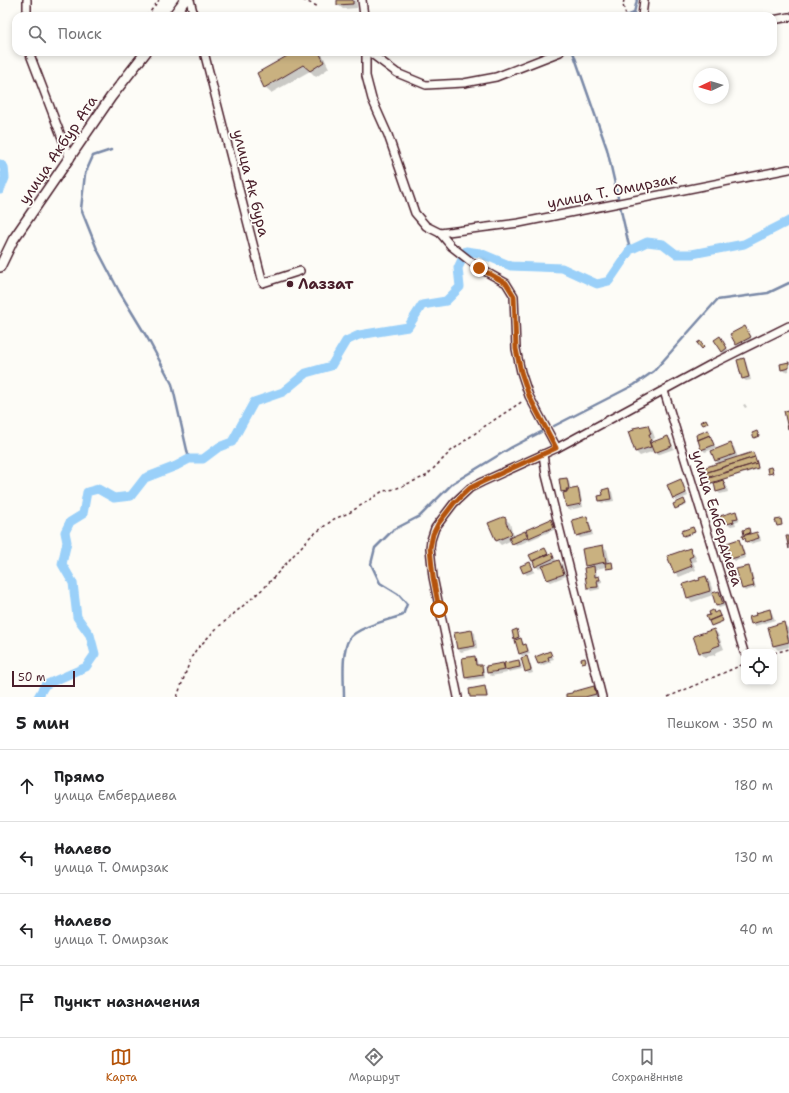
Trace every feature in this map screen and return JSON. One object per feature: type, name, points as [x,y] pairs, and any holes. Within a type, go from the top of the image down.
[{"type":"main road","points":[[176,12],[185,0]]},
{"type":"main road","name":"улица Акбур Ата","points":[[0,267],[13,240],[70,159],[111,97],[143,56]]},
{"type":"street","points":[[27,0],[27,12]]},
{"type":"street","points":[[190,0],[193,12]]},
{"type":"street","points":[[362,0],[364,12]]},
{"type":"street","points":[[642,12],[644,0]]},
{"type":"street","points":[[777,19],[789,17]]},
{"type":"street","points":[[31,56],[70,159]]},
{"type":"street","name":"улица Ак бура","points":[[205,56],[263,283],[300,271]]},
{"type":"street","points":[[366,56],[366,76],[372,99],[388,135],[415,213],[426,226],[440,233],[451,246],[479,268],[506,283],[514,296],[516,349],[521,372],[529,396],[556,448]]},
{"type":"street","points":[[375,56],[398,73],[426,85],[464,83],[496,77],[550,56]]},
{"type":"street","name":"улица Т. Омирзак","points":[[440,233],[519,223],[789,170]]},
{"type":"street","points":[[458,697],[433,577],[430,548],[433,534],[438,524],[454,503],[470,488],[556,448],[710,365],[789,326]]},
{"type":"street","name":"улица Ембердиева","points":[[664,391],[743,649]]},
{"type":"street","points":[[543,454],[546,476],[602,697]]},
{"type":"path","points":[[150,12],[159,0]]},
{"type":"path","points":[[303,0],[319,7]]},
{"type":"path","points":[[624,0],[623,5],[625,12]]},
{"type":"path","points":[[178,697],[191,658],[196,650],[216,629],[264,587],[310,536],[383,491],[395,489],[426,476],[451,451],[529,396]]},
{"type":"path","points":[[777,652],[789,649]]},
{"type":"path","points":[[668,697],[741,665]]},
{"type":"building","points":[[337,0],[353,0],[353,4],[337,5]]},
{"type":"building","points":[[287,56],[321,56],[324,62],[310,71],[303,65],[264,88],[257,73]]},
{"type":"building","points":[[745,326],[751,337],[736,345],[730,334]]},
{"type":"building","points":[[720,336],[727,348],[722,352],[714,340]]},
{"type":"building","points":[[700,341],[704,347],[702,349],[697,343]]},
{"type":"building","points":[[744,358],[749,377],[742,379],[737,360]]},
{"type":"building","points":[[789,362],[789,368],[781,370],[780,364]]},
{"type":"building","points":[[789,410],[789,429],[788,429],[784,411]]},
{"type":"building","points":[[706,419],[708,423],[703,425],[701,422]]},
{"type":"building","points":[[648,425],[651,434],[649,434],[651,441],[649,441],[651,447],[635,452],[628,432],[634,430],[633,428]]},
{"type":"building","points":[[708,430],[710,435],[697,440],[696,435]]},
{"type":"building","points":[[757,431],[759,436],[754,438],[752,433]]},
{"type":"building","points":[[710,435],[714,445],[701,450],[698,440]]},
{"type":"building","points":[[668,436],[672,446],[654,453],[650,443]]},
{"type":"building","points":[[731,443],[735,454],[715,461],[711,451]]},
{"type":"building","points":[[753,452],[755,457],[704,473],[703,468]]},
{"type":"building","points":[[755,457],[757,463],[706,478],[705,473]]},
{"type":"building","points":[[757,463],[758,468],[708,484],[706,479]]},
{"type":"building","points":[[771,467],[773,473],[768,474],[767,468]]},
{"type":"building","points":[[567,478],[569,489],[561,492],[559,479]]},
{"type":"building","points":[[681,479],[686,493],[673,499],[667,485]]},
{"type":"building","points":[[723,480],[726,489],[716,492],[714,483]]},
{"type":"building","points":[[578,488],[581,504],[566,507],[563,493],[567,492],[567,490]]},
{"type":"building","points":[[609,488],[611,499],[599,501],[598,496],[603,495],[602,490]]},
{"type":"building","points":[[684,499],[686,504],[675,509],[673,504]]},
{"type":"building","points":[[736,511],[738,518],[733,519],[734,522],[727,524],[726,521],[722,522],[720,516]]},
{"type":"building","points":[[587,516],[591,532],[576,536],[572,520]]},
{"type":"building","points":[[503,517],[506,518],[506,523],[512,533],[496,541],[488,523]]},
{"type":"building","points":[[551,519],[554,527],[529,538],[526,530]]},
{"type":"building","points":[[781,519],[782,525],[777,526],[775,520]]},
{"type":"building","points":[[693,527],[695,532],[683,536],[681,531]]},
{"type":"building","points":[[749,528],[750,533],[744,535],[743,530]]},
{"type":"building","points":[[525,531],[528,537],[512,544],[509,538]]},
{"type":"building","points":[[757,532],[759,538],[746,542],[745,538],[743,539],[742,536]]},
{"type":"building","points":[[786,536],[789,536],[789,549]]},
{"type":"building","points":[[739,539],[744,555],[731,559],[727,543]]},
{"type":"building","points":[[603,545],[606,562],[585,566],[582,549]]},
{"type":"building","points":[[545,548],[548,554],[532,561],[529,555]]},
{"type":"building","points":[[690,548],[693,556],[689,558],[692,566],[674,573],[667,556]]},
{"type":"building","points":[[552,553],[554,558],[535,567],[533,561]]},
{"type":"building","points":[[559,560],[564,574],[547,580],[542,566]]},
{"type":"building","points":[[530,562],[533,569],[523,573],[520,566]]},
{"type":"building","points":[[612,562],[613,568],[606,569],[605,563]]},
{"type":"building","points":[[594,566],[595,577],[599,576],[600,580],[597,580],[598,587],[587,588],[584,568]]},
{"type":"building","points":[[749,566],[754,586],[742,589],[736,569]]},
{"type":"building","points":[[706,576],[710,591],[687,598],[683,584],[700,580],[699,578]]},
{"type":"building","points":[[719,591],[723,604],[716,606],[712,593]]},
{"type":"building","points":[[770,609],[772,618],[751,624],[749,617],[757,615],[756,613]]},
{"type":"building","points":[[713,610],[714,613],[718,611],[720,616],[708,621],[706,616],[710,615],[709,612]]},
{"type":"building","points":[[721,616],[723,621],[711,626],[709,621]]},
{"type":"building","points":[[784,622],[789,642],[773,646],[768,627]]},
{"type":"building","points":[[517,629],[519,637],[514,639],[512,631]]},
{"type":"building","points":[[714,629],[720,645],[712,648],[710,651],[699,653],[693,636]]},
{"type":"building","points":[[472,630],[475,646],[457,649],[454,633]]},
{"type":"building","points":[[521,638],[523,645],[526,644],[528,651],[519,654],[515,640]]},
{"type":"building","points":[[550,651],[552,656],[548,657],[549,660],[538,664],[535,657]]},
{"type":"building","points":[[475,656],[476,665],[482,665],[483,675],[465,678],[462,658]]},
{"type":"building","points":[[527,656],[531,670],[525,672],[521,658]]},
{"type":"building","points":[[585,658],[586,662],[582,663],[581,659]]},
{"type":"building","points":[[519,660],[520,667],[505,670],[504,663]]},
{"type":"building","points":[[503,663],[505,670],[487,673],[486,666]]},
{"type":"building","points":[[485,686],[487,697],[470,697],[469,689]]},
{"type":"building","points":[[594,686],[596,694],[585,697],[566,697],[566,694],[572,693],[573,691]]},
{"type":"waterway","points":[[634,12],[637,0]]},
{"type":"waterway","points":[[574,56],[607,149],[630,250]]},
{"type":"waterway","points":[[111,150],[93,156],[85,174],[81,209],[97,249],[172,384],[189,459]]},
{"type":"waterway","points":[[0,164],[4,167],[5,178],[0,190]]},
{"type":"waterway","points":[[38,697],[45,685],[86,667],[95,654],[90,635],[77,617],[73,583],[62,564],[67,542],[65,532],[70,522],[83,514],[87,492],[98,489],[114,498],[131,496],[145,478],[176,466],[189,459],[203,459],[219,447],[232,442],[254,402],[283,392],[306,373],[331,366],[346,341],[359,335],[408,327],[422,305],[446,301],[460,287],[458,268],[466,251],[480,253],[511,266],[562,268],[597,284],[609,281],[630,250],[647,242],[663,244],[676,254],[692,254],[744,244],[789,221]]},
{"type":"waterway","points":[[554,426],[634,385],[654,371],[717,300],[768,293],[789,283]]},
{"type":"waterway","points":[[344,697],[344,659],[346,645],[349,639],[366,627],[403,615],[407,604],[398,594],[380,583],[371,564],[375,548],[393,530],[420,516],[453,483],[512,447],[541,432]]},
{"type":"place","name":"Лаззат","points":[[290,284]]},
{"type":"route","points":[[439,609],[433,577],[430,548],[435,528],[454,503],[470,488],[556,448],[529,396],[521,372],[516,349],[514,296],[506,283],[479,268]]}]
